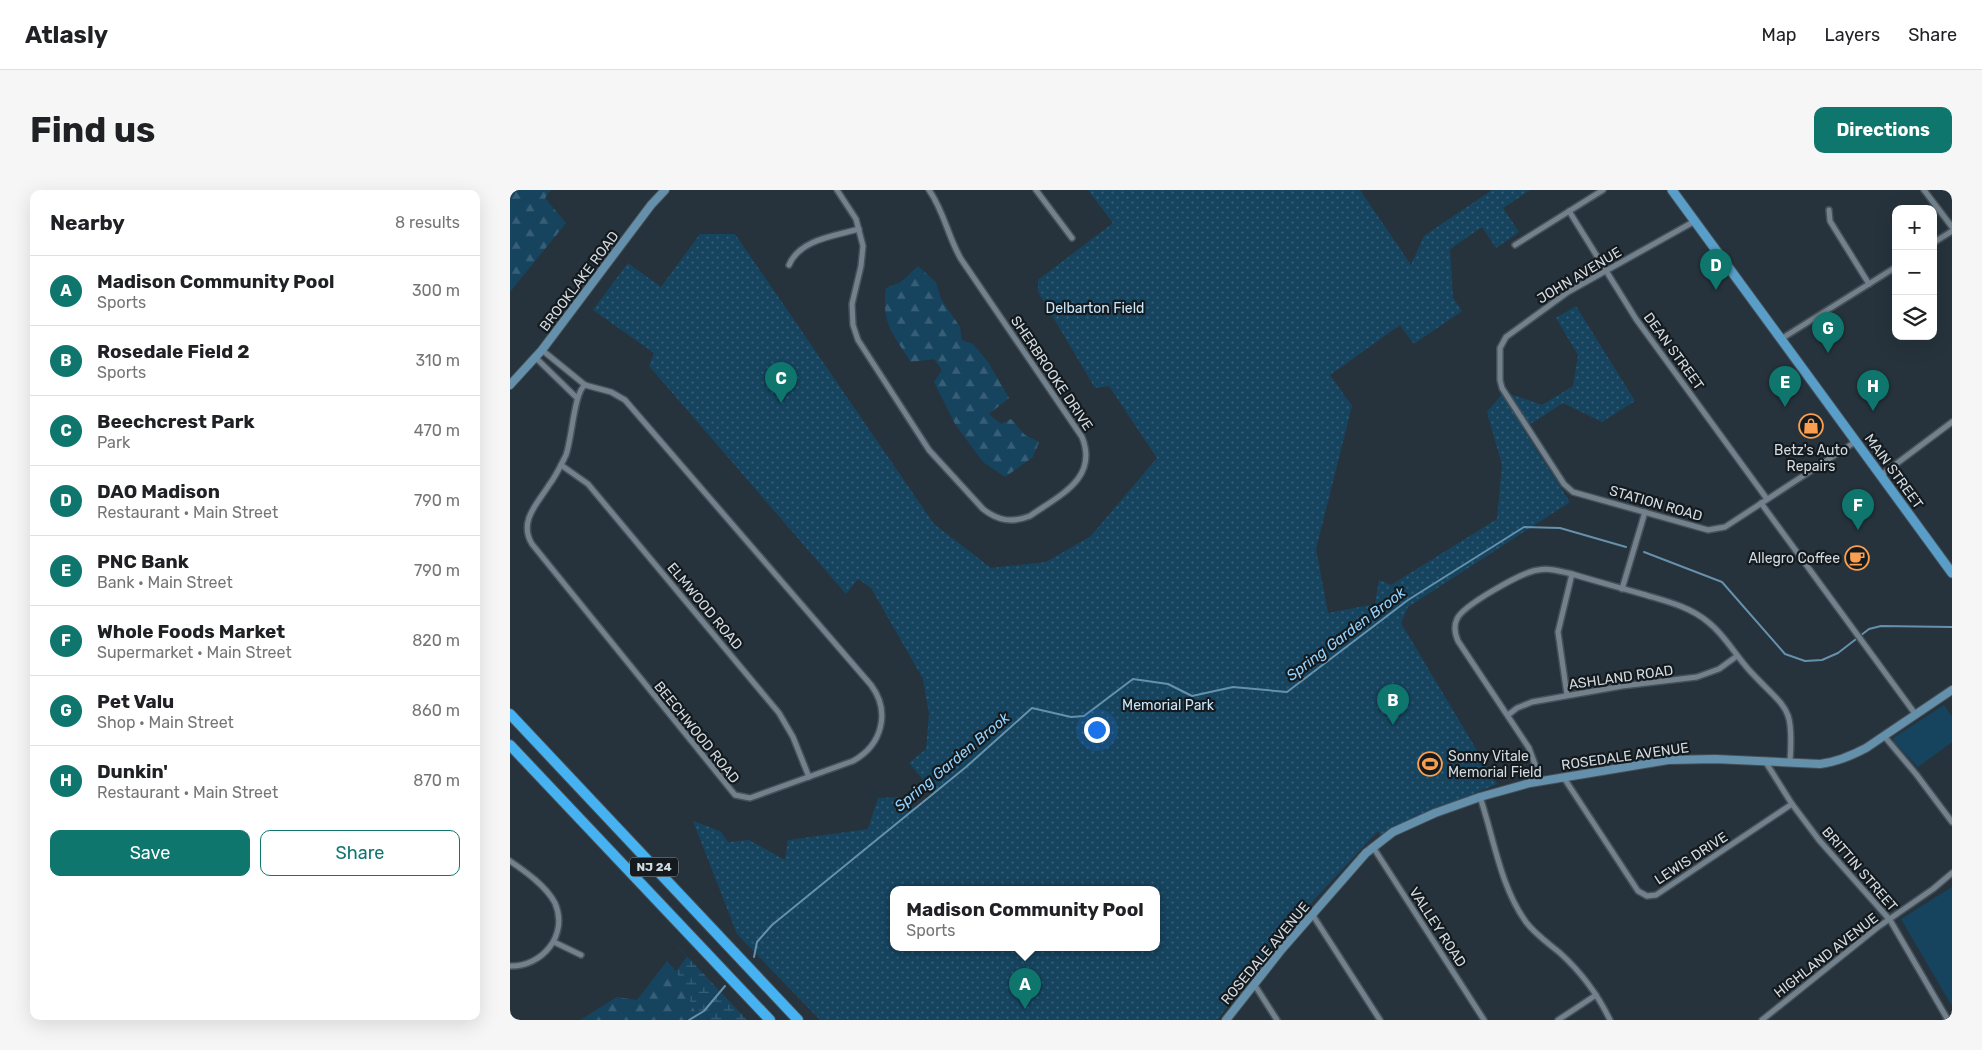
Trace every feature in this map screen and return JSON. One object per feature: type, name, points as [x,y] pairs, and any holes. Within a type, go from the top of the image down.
[{"type":"highway","name":"NJ 24","points":[[510,714],[798,1020]]},
{"type":"highway","name":"NJ 24","points":[[510,745],[770,1020]]},
{"type":"main road","name":"MAIN STREET","points":[[1672,190],[1952,573]]},
{"type":"street","name":"BROOKLAKE ROAD","points":[[510,386],[536,358],[651,205],[665,190]]},
{"type":"street","name":"SHERBROOKE DRIVE","points":[[837,190],[854,216],[859,229],[863,254],[852,313],[861,345],[929,450],[983,509],[990,515],[1005,520],[1022,519],[1030,516],[1076,482],[1085,467],[1086,445],[961,259],[951,240],[942,212],[929,190]]},
{"type":"street","points":[[1036,190],[1072,238]]},
{"type":"street","points":[[1515,245],[1603,190]]},
{"type":"street","points":[[1924,190],[1952,226]]},
{"type":"street","points":[[1829,210],[1830,221],[1869,284]]},
{"type":"street","name":"DEAN STREET","points":[[1569,211],[1636,319],[1767,499]]},
{"type":"street","name":"JOHN AVENUE","points":[[1500,367],[1500,348],[1506,337],[1560,297],[1694,221]]},
{"type":"street","points":[[789,265],[796,253],[810,244],[859,229]]},
{"type":"street","points":[[1937,240],[1952,231]]},
{"type":"street","points":[[1781,339],[1892,270]]},
{"type":"street","name":"BEECHWOOD ROAD","points":[[542,350],[585,385],[602,388],[624,400],[875,690],[882,714],[880,730],[873,745],[861,757],[750,798],[738,797],[730,791],[532,544],[527,528],[529,516],[562,465],[571,437],[577,398],[580,390],[585,385]]},
{"type":"street","points":[[536,358],[577,398]]},
{"type":"street","name":"STATION ROAD","points":[[1500,367],[1500,380],[1505,394],[1568,489],[1711,530],[1725,527],[1856,442]]},
{"type":"street","points":[[1880,476],[1952,422]]},
{"type":"street","name":"ELMWOOD ROAD","points":[[562,465],[588,484],[779,713],[793,737],[809,777]]},
{"type":"street","points":[[1761,503],[1916,715]]},
{"type":"street","points":[[1622,588],[1644,512]]},
{"type":"street","points":[[1539,781],[1529,748],[1458,641],[1455,631],[1456,620],[1463,610],[1523,574],[1548,570],[1572,574],[1689,609],[1713,626],[1754,676],[1780,700],[1788,714],[1792,732],[1790,762]]},
{"type":"street","points":[[1567,696],[1558,632],[1572,574]]},
{"type":"street","name":"ASHLAND ROAD","points":[[1508,715],[1517,708],[1532,702],[1632,685],[1697,677],[1718,669],[1737,656]]},
{"type":"street","name":"ROSEDALE AVENUE","points":[[1226,1020],[1312,914],[1373,847],[1393,832],[1418,820],[1449,807],[1514,786],[1668,760],[1690,758],[1820,764],[1835,761],[1852,755],[1884,736],[1952,690]]},
{"type":"street","points":[[1884,736],[1916,774],[1952,822]]},
{"type":"street","name":"BRITTIN STREET","points":[[1765,761],[1792,804],[1819,840],[1890,920],[1948,1020]]},
{"type":"street","name":"LEWIS DRIVE","points":[[1564,778],[1638,891],[1647,896],[1656,895],[1792,804]]},
{"type":"street","points":[[1480,797],[1509,889],[1520,914],[1537,934],[1572,965],[1596,995],[1610,1020]]},
{"type":"street","name":"VALLEY ROAD","points":[[1373,847],[1484,1020]]},
{"type":"street","points":[[510,861],[543,888],[555,904],[559,919],[554,942],[550,948],[534,962],[526,965],[510,966]]},
{"type":"street","name":"HIGHLAND AVENUE","points":[[1762,1020],[1890,920],[1940,884],[1952,872]]},
{"type":"street","points":[[1312,914],[1380,1020]]},
{"type":"street","points":[[554,942],[581,955]]},
{"type":"street","points":[[1254,984],[1276,1020]]},
{"type":"street","points":[[1558,1020],[1596,995]]},
{"type":"green space","points":[[510,190],[551,190],[545,198],[566,223],[510,292]]},
{"type":"green space","name":"Memorial Park","points":[[1088,190],[1360,190],[1411,265],[1424,236],[1492,190],[1530,190],[1503,208],[1519,232],[1496,248],[1482,227],[1450,249],[1453,298],[1462,311],[1414,344],[1400,325],[1330,375],[1352,406],[1316,549],[1328,613],[1375,604],[1379,580],[1391,585],[1497,519],[1502,465],[1487,412],[1504,392],[1542,405],[1573,386],[1578,355],[1556,318],[1576,306],[1635,401],[1602,422],[1563,403],[1523,429],[1570,502],[1408,607],[1401,623],[1497,784],[1391,828],[1381,836],[1378,831],[1285,931],[1217,1020],[820,1020],[737,934],[693,821],[720,831],[728,842],[749,840],[785,860],[788,840],[868,829],[878,798],[905,797],[915,809],[934,793],[909,763],[926,749],[929,714],[923,679],[871,588],[858,579],[846,594],[649,366],[654,353],[593,310],[628,263],[661,287],[700,234],[735,234],[934,524],[991,568],[1046,562],[1090,537],[1157,458],[1109,386],[1095,388],[1038,292],[1038,280],[1113,223]]},
{"type":"green space","points":[[918,266],[936,282],[941,299],[960,327],[962,340],[973,344],[988,362],[1009,398],[989,414],[1001,424],[1011,419],[1025,435],[1039,442],[1033,457],[1005,477],[983,462],[955,424],[934,382],[942,370],[934,359],[911,362],[890,328],[885,311],[886,288],[901,282]]},
{"type":"green space","points":[[1944,705],[1952,717],[1952,742],[1918,767],[1894,742],[1893,738]]},
{"type":"green space","points":[[1952,887],[1952,1006],[1901,919]]},
{"type":"green space","points":[[669,937],[747,1020],[699,1020],[676,971],[687,957]]},
{"type":"green space","points":[[667,961],[676,971],[699,1020],[580,1020],[617,997],[637,1000]]},
{"type":"waterway","name":"Spring Garden Brook","points":[[754,957],[757,942],[772,925],[966,767],[1032,708],[1071,717],[1084,716],[1133,679],[1168,684],[1192,696],[1233,687],[1287,692],[1408,600],[1524,527],[1560,528],[1626,547]]},
{"type":"waterway","name":"Spring Garden Brook","points":[[1644,552],[1722,582],[1785,654],[1805,661],[1822,660],[1838,653],[1869,629],[1881,626],[1952,627]]},
{"type":"waterway","name":"Spring Garden Brook","points":[[689,1020],[704,1011],[725,986]]},
{"type":"place","name":"DAO Madison","points":[[1716,290]]},
{"type":"place","name":"Pet Valu","points":[[1828,353]]},
{"type":"place","name":"Beechcrest Park","points":[[781,403]]},
{"type":"place","name":"PNC Bank","points":[[1785,407]]},
{"type":"place","name":"Dunkin'","points":[[1873,411]]},
{"type":"place","name":"Betz's Auto Repairs","points":[[1811,426]]},
{"type":"place","name":"Whole Foods Market","points":[[1858,530]]},
{"type":"place","name":"Allegro Coffee","points":[[1857,558]]},
{"type":"place","name":"Rosedale Field 2","points":[[1393,725]]},
{"type":"place","name":"Sonny Vitale Memorial Field","points":[[1430,764]]},
{"type":"place","name":"Madison Community Pool","points":[[1025,1009]]},
{"type":"park label","name":"Delbarton Field","points":[[1095,308]]}]
